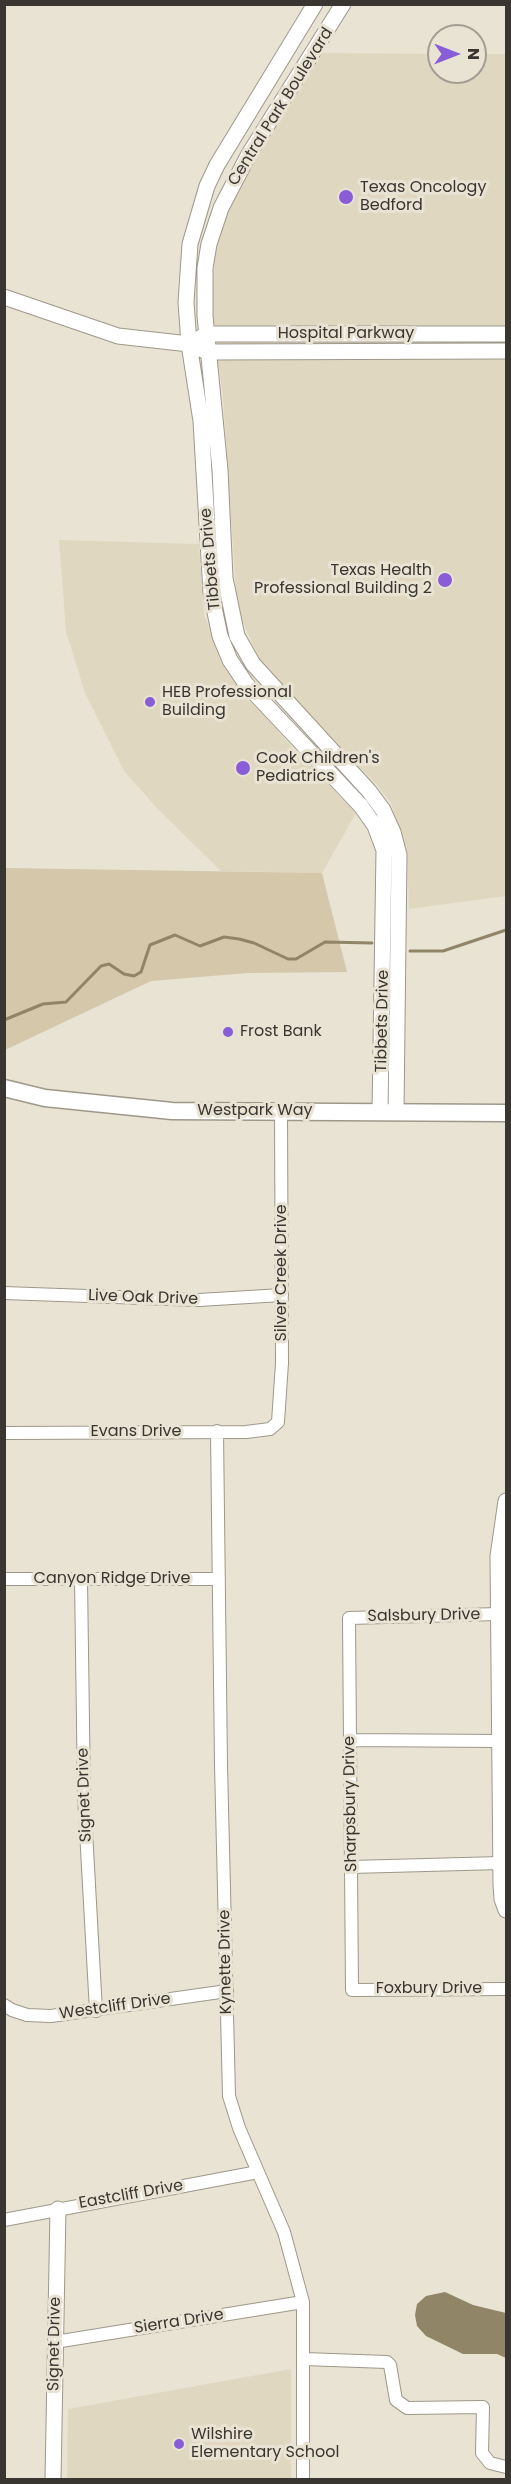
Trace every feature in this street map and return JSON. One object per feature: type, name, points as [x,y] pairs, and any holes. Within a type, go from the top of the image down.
[{"type":"main road","name":"Westpark Way","points":[[4,1088],[45,1098],[116,1107],[216,1112],[281,1110],[507,1113]]},
{"type":"street","name":"Central Park Boulevard","points":[[189,344],[186,302],[188,262],[203,199],[217,165],[315,4]]},
{"type":"street","name":"Central Park Boulevard","points":[[207,352],[205,268],[209,244],[223,203],[249,154],[343,4]]},
{"type":"street","points":[[203,199],[223,203]]},
{"type":"street","name":"Hospital Parkway","points":[[4,297],[128,339],[189,344],[207,352],[507,334]]},
{"type":"street","points":[[189,344],[206,334]]},
{"type":"street","name":"Hospital Parkway","points":[[206,334],[394,342],[507,351]]},
{"type":"street","name":"Tibbets Drive","points":[[189,344],[225,578],[237,636],[253,664],[268,682],[358,779],[383,810],[393,832],[399,855],[392,879],[388,1111]]},
{"type":"street","name":"Tibbets Drive","points":[[207,352],[220,470],[213,499],[211,592],[220,636],[230,660],[255,694],[347,790],[375,826],[392,879]]},
{"type":"street","points":[[220,636],[237,636]]},
{"type":"street","points":[[255,694],[268,682]]},
{"type":"street","points":[[347,790],[358,779]]},
{"type":"street","name":"Silver Creek Drive","points":[[267,1430],[278,1422],[280,1414],[281,1110]]},
{"type":"street","name":"Live Oak Drive","points":[[4,1293],[199,1300],[282,1295]]},
{"type":"street","name":"Evans Drive","points":[[4,1433],[267,1430]]},
{"type":"street","name":"Kynette Drive","points":[[217,1431],[229,2096],[239,2128],[284,2232],[303,2302],[303,2480]]},
{"type":"street","points":[[507,1501],[498,1556],[501,1863],[502,1899],[507,1910]]},
{"type":"street","name":"Canyon Ridge Drive","points":[[4,1579],[219,1579]]},
{"type":"street","name":"Signet Drive","points":[[81,1579],[84,1795],[96,2011]]},
{"type":"street","name":"Salsbury Drive","points":[[349,1618],[498,1614]]},
{"type":"street","name":"Sharpsbury Drive","points":[[349,1618],[352,1990]]},
{"type":"street","points":[[350,1740],[500,1741]]},
{"type":"street","points":[[351,1867],[501,1863]]},
{"type":"street","name":"Foxbury Drive","points":[[352,1990],[507,1989]]},
{"type":"street","name":"Westcliff Drive","points":[[4,2005],[12,2010],[39,2015],[96,2011],[227,1991]]},
{"type":"street","name":"Eastcliff Drive","points":[[4,2220],[258,2172]]},
{"type":"street","name":"Signet Drive","points":[[53,2480],[58,2209]]},
{"type":"street","name":"Sierra Drive","points":[[56,2342],[303,2302]]},
{"type":"street","points":[[304,2360],[387,2362],[392,2374],[396,2400],[407,2408],[483,2407],[482,2453],[490,2463],[507,2467]]},
{"type":"shaded area","points":[[319,53],[427,54],[427,84],[487,84],[487,54],[506,54],[506,896],[409,909],[407,853],[391,803],[377,785],[262,666],[237,608],[223,396],[212,322],[214,257],[231,200],[247,167]]},
{"type":"shaded area","points":[[59,540],[199,544],[204,615],[223,659],[240,685],[288,743],[356,813],[322,873],[221,871],[158,809],[124,771],[85,693],[66,631]]},
{"type":"shaded area","points":[[5,868],[322,873],[347,972],[248,973],[151,981],[5,1050]]},
{"type":"shaded area","points":[[445,2292],[473,2305],[506,2313],[506,2358],[497,2354],[463,2354],[426,2336],[417,2326],[415,2315],[417,2304],[426,2296]]},
{"type":"shaded area","name":"Wilshire Elementary School","points":[[291,2369],[291,2479],[67,2479],[68,2409]]},
{"type":"waterway","points":[[410,951],[443,951],[506,930]]},
{"type":"waterway","points":[[4,1020],[43,1004],[66,1002],[101,966],[109,964],[124,974],[134,976],[141,972],[150,945],[175,935],[200,946],[224,937],[239,939],[254,943],[288,959],[296,959],[325,942],[372,943]]},
{"type":"place","name":"Texas Oncology Bedford","points":[[346,197]]},
{"type":"place","name":"Texas Health Professional Building 2","points":[[445,580]]},
{"type":"place","name":"HEB Professional Building","points":[[150,702]]},
{"type":"place","name":"Cook Children's Pediatrics","points":[[243,768]]},
{"type":"place","name":"Frost Bank","points":[[228,1032]]},
{"type":"place","name":"Wilshire Elementary School","points":[[179,2444]]}]
